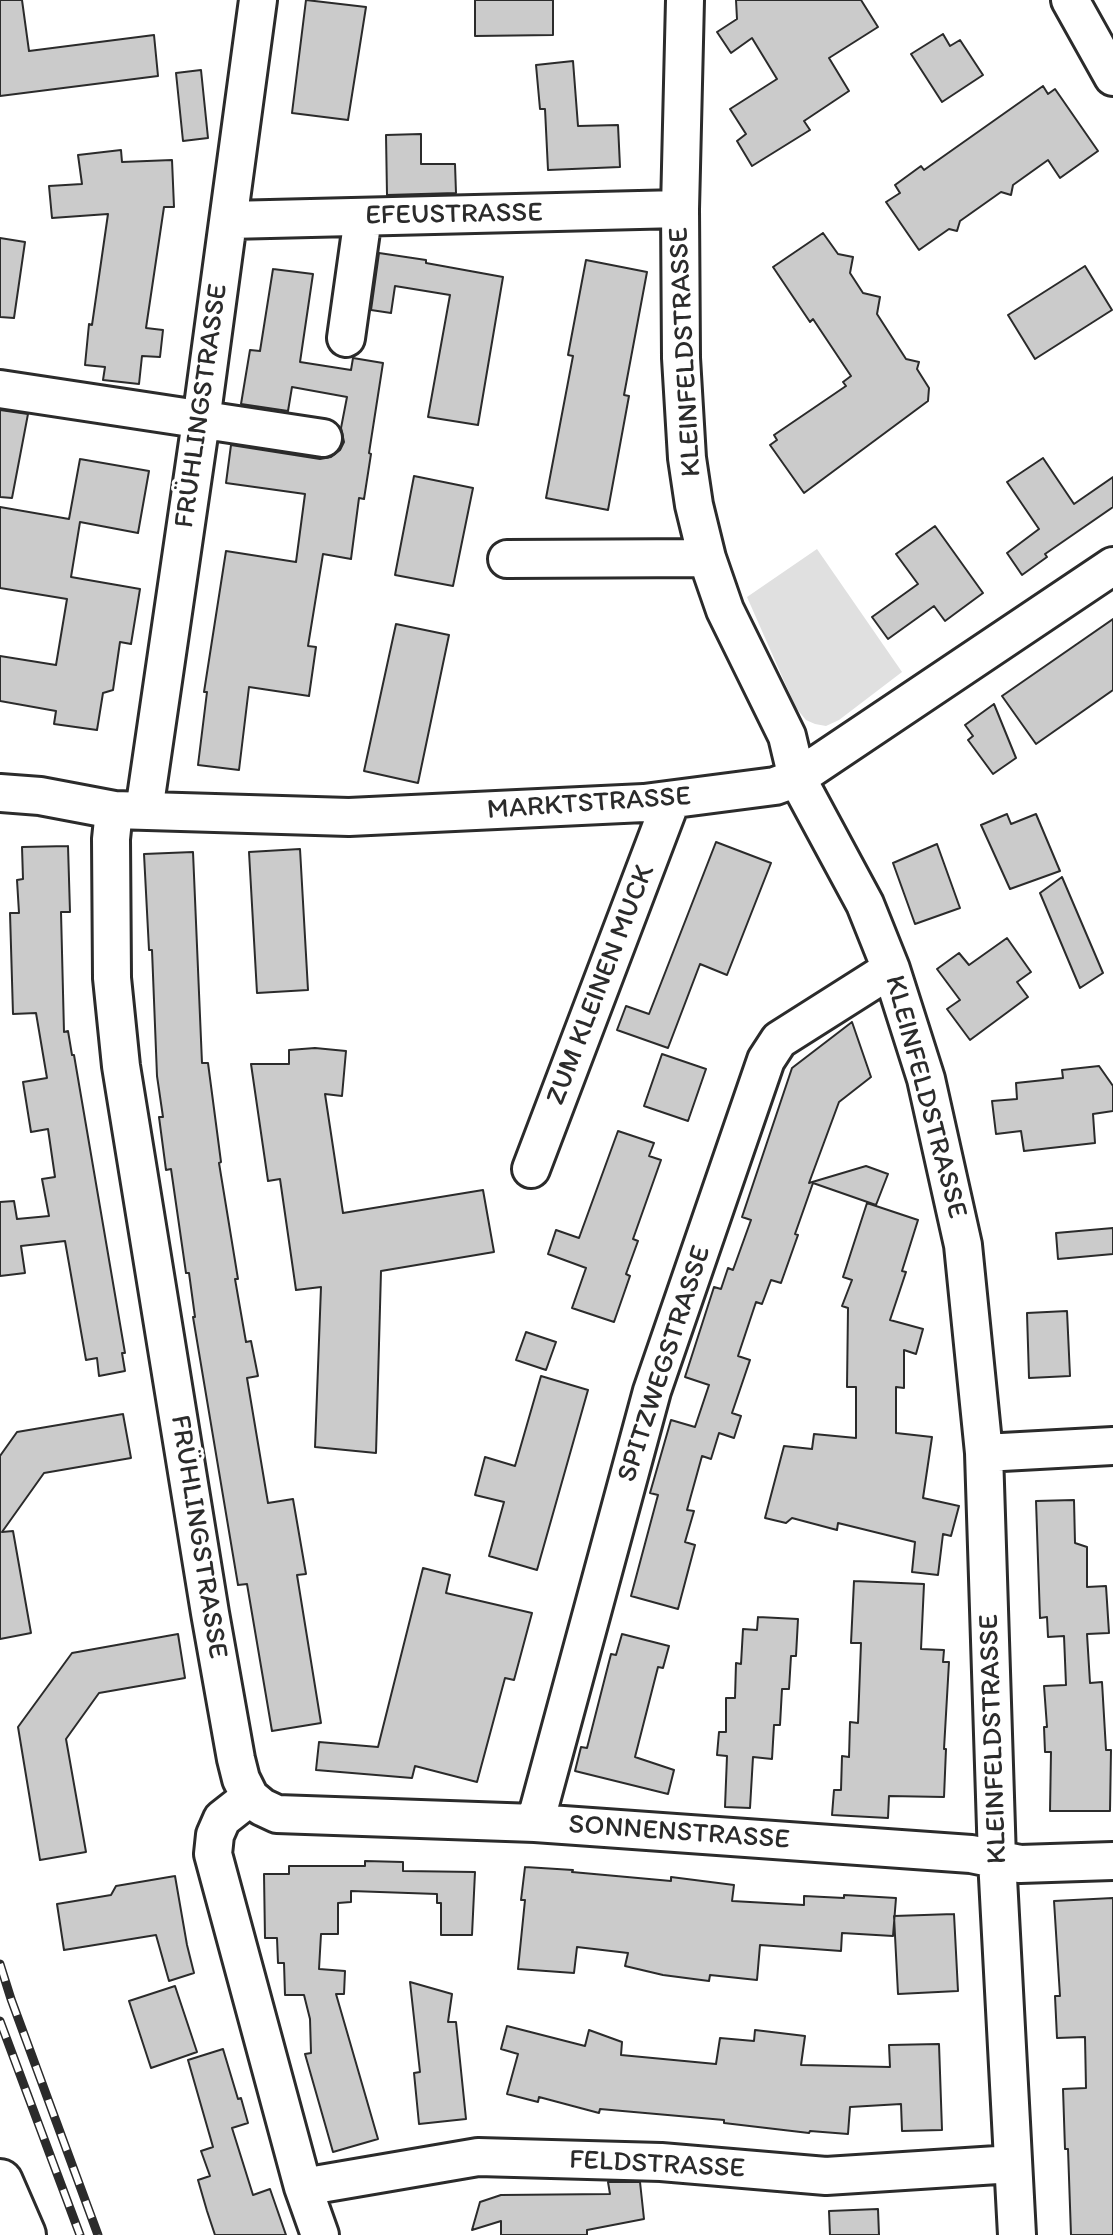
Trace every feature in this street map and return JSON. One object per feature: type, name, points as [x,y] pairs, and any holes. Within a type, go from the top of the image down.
[{"type":"main road","points":[[0,2182],[23,2235]]},
{"type":"street","name":"FRÜHLINGSTRASSE","points":[[250,1797],[241,1779],[226,1701],[121,1066],[112,978],[111,839],[129,811],[201,421],[258,0]]},
{"type":"street","name":"KLEINFELDSTRASSE","points":[[685,0],[680,209],[683,407],[694,505],[707,558],[725,610],[787,736],[797,778],[865,904],[891,969],[926,1079],[963,1245],[984,1453],[997,1859],[1017,2235]]},
{"type":"street","points":[[1070,0],[1113,77]]},
{"type":"street","name":"EFEUSTRASSE","points":[[229,220],[680,209]]},
{"type":"street","points":[[346,338],[363,217]]},
{"type":"street","points":[[0,389],[323,438]]},
{"type":"street","points":[[507,559],[707,558]]},
{"type":"street","name":"MARKTSTRASSE","points":[[0,793],[40,796],[129,811],[349,817],[383,825],[650,810],[775,786],[797,778],[1113,566]]},
{"type":"street","name":"ZUM KLEINEN MUCK","points":[[531,1169],[650,810]]},
{"type":"street","name":"SPITZWEGSTRASSE","points":[[535,1823],[652,1391],[766,1060],[779,1040],[891,969]]},
{"type":"street","points":[[984,1453],[1113,1446]]},
{"type":"street","points":[[250,1797],[222,1819],[215,1835],[213,1854],[303,2187],[320,2235]]},
{"type":"street","name":"SONNENSTRASSE","points":[[250,1797],[277,1814],[535,1823],[971,1854],[1020,1864],[1113,1861]]},
{"type":"street","name":"FELDSTRASSE","points":[[303,2187],[478,2157],[661,2162],[826,2176],[1013,2164]]},
{"type":"shaded area","points":[[817,549],[902,672],[839,720],[826,726],[806,720],[796,708],[747,597]]},
{"type":"building","points":[[0,0],[22,0],[29,51],[154,35],[158,76],[0,96]]},
{"type":"building","points":[[306,0],[366,7],[348,120],[292,113]]},
{"type":"building","points":[[475,0],[553,0],[553,35],[475,36]]},
{"type":"building","points":[[736,0],[861,0],[878,27],[829,58],[849,91],[804,121],[810,130],[752,166],[737,141],[746,134],[730,109],[777,79],[752,38],[731,53],[717,32],[737,19]]},
{"type":"building","points":[[943,34],[950,46],[960,40],[983,75],[942,102],[911,54]]},
{"type":"building","points":[[573,61],[578,126],[618,125],[620,167],[548,170],[545,109],[540,109],[536,65]]},
{"type":"building","points":[[201,70],[208,138],[183,141],[176,73]]},
{"type":"building","points":[[1043,86],[1048,94],[1055,89],[1098,151],[1060,178],[1048,160],[1013,185],[1011,195],[1001,192],[960,221],[957,231],[949,229],[919,250],[886,202],[900,193],[895,185],[921,166],[924,170]]},
{"type":"building","points":[[421,134],[421,164],[455,164],[456,193],[387,195],[386,135]]},
{"type":"building","points":[[121,150],[122,162],[172,160],[174,207],[164,207],[146,328],[163,330],[160,357],[142,356],[139,384],[103,380],[105,367],[85,365],[108,214],[52,218],[49,186],[82,184],[78,155]]},
{"type":"building","points":[[823,233],[838,254],[853,257],[850,273],[863,293],[880,297],[877,314],[906,359],[919,362],[917,369],[929,388],[928,401],[804,493],[770,445],[777,440],[774,435],[846,386],[843,382],[851,376],[773,267]]},
{"type":"building","points":[[0,238],[25,242],[14,318],[0,317]]},
{"type":"building","points":[[379,253],[503,277],[478,425],[428,417],[450,295],[395,286],[391,313],[371,310]]},
{"type":"building","points":[[586,260],[647,272],[624,395],[629,396],[608,510],[546,498],[573,356],[568,355]]},
{"type":"building","points":[[1085,266],[1112,310],[1035,359],[1008,315]]},
{"type":"building","points":[[273,269],[313,274],[300,362],[351,370],[353,358],[383,363],[364,499],[359,498],[351,559],[323,554],[308,646],[316,647],[309,696],[249,687],[239,770],[198,765],[207,692],[204,692],[226,551],[296,562],[305,494],[226,483],[231,445],[320,459],[331,457],[344,442],[341,428],[347,397],[292,387],[288,411],[241,404],[250,350],[260,351]]},
{"type":"building","points":[[0,410],[28,414],[12,498],[0,497]]},
{"type":"building","points":[[1043,458],[1074,504],[1113,477],[1113,507],[1045,554],[1047,557],[1022,575],[1007,553],[1039,529],[1007,482]]},
{"type":"building","points":[[80,459],[149,471],[138,533],[80,522],[71,577],[140,589],[131,644],[120,642],[113,690],[103,693],[97,730],[54,724],[56,711],[0,701],[0,656],[56,665],[67,599],[0,588],[0,507],[69,519]]},
{"type":"building","points":[[414,476],[473,488],[453,586],[395,575]]},
{"type":"building","points":[[935,526],[983,593],[945,621],[934,606],[888,639],[872,617],[918,584],[896,554]]},
{"type":"building","points":[[1113,619],[1113,690],[1036,744],[1002,696]]},
{"type":"building","points":[[396,624],[449,635],[418,783],[364,771]]},
{"type":"building","points":[[994,704],[1016,758],[993,774],[968,740],[973,736],[965,725]]},
{"type":"building","points":[[1007,814],[1011,824],[1036,814],[1060,871],[1010,889],[981,825]]},
{"type":"building","points":[[716,842],[771,863],[727,975],[700,964],[668,1048],[617,1030],[626,1006],[649,1014]]},
{"type":"building","points":[[937,844],[960,908],[915,924],[893,863]]},
{"type":"building","points":[[68,846],[70,912],[61,912],[64,1032],[68,1031],[74,1055],[125,1353],[122,1353],[125,1371],[99,1376],[97,1358],[86,1360],[65,1241],[21,1246],[25,1273],[0,1276],[0,1202],[14,1201],[17,1219],[49,1216],[42,1179],[55,1177],[48,1129],[31,1132],[23,1082],[47,1078],[36,1013],[13,1014],[10,913],[19,913],[17,880],[23,879],[22,847]]},
{"type":"building","points":[[300,849],[308,990],[257,993],[249,852]]},
{"type":"building","points":[[193,852],[202,1063],[208,1063],[219,1163],[238,1279],[235,1279],[246,1342],[251,1341],[258,1376],[247,1378],[268,1503],[293,1499],[306,1574],[297,1575],[321,1723],[272,1731],[247,1584],[238,1585],[193,1317],[189,1273],[186,1273],[171,1169],[166,1170],[159,1117],[163,1117],[157,1076],[144,854]]},
{"type":"building","points":[[1062,877],[1103,973],[1080,988],[1040,893]]},
{"type":"building","points":[[1007,938],[1031,972],[1017,982],[1028,997],[970,1040],[947,1009],[960,1000],[937,969],[959,953],[969,965]]},
{"type":"building","points":[[852,1022],[871,1077],[839,1102],[809,1183],[866,1166],[888,1174],[876,1205],[813,1183],[781,1283],[771,1280],[762,1304],[756,1302],[738,1356],[750,1360],[732,1413],[741,1416],[734,1438],[719,1433],[711,1459],[702,1456],[687,1510],[694,1511],[685,1542],[695,1545],[678,1609],[631,1596],[658,1495],[650,1493],[671,1420],[695,1427],[709,1385],[685,1377],[714,1287],[721,1289],[728,1268],[733,1270],[751,1220],[742,1217],[792,1068]]},
{"type":"building","points":[[315,1048],[346,1051],[342,1096],[325,1094],[343,1213],[483,1190],[494,1252],[381,1271],[376,1453],[315,1447],[321,1287],[296,1290],[280,1179],[268,1181],[251,1064],[289,1064],[289,1050]]},
{"type":"building","points":[[662,1054],[706,1069],[688,1121],[644,1106]]},
{"type":"building","points":[[1099,1066],[1113,1086],[1113,1111],[1093,1114],[1095,1143],[1024,1151],[1021,1131],[996,1134],[992,1101],[1017,1099],[1016,1083],[1063,1078],[1062,1070]]},
{"type":"building","points":[[618,1131],[654,1143],[649,1156],[661,1160],[633,1239],[638,1241],[626,1274],[630,1276],[614,1322],[572,1308],[586,1268],[548,1254],[556,1230],[579,1238]]},
{"type":"building","points":[[867,1203],[918,1220],[902,1271],[906,1272],[890,1320],[923,1329],[916,1354],[904,1350],[904,1388],[896,1387],[896,1433],[932,1437],[923,1498],[959,1506],[951,1536],[943,1534],[938,1575],[912,1572],[915,1542],[838,1523],[837,1530],[792,1518],[786,1523],[765,1518],[784,1446],[812,1449],[814,1434],[856,1438],[856,1387],[847,1387],[848,1308],[842,1306],[852,1280],[843,1277]]},
{"type":"building","points":[[1113,1228],[1113,1254],[1058,1259],[1056,1233]]},
{"type":"building","points":[[1067,1311],[1070,1376],[1029,1378],[1027,1313]]},
{"type":"building","points":[[526,1332],[556,1342],[546,1370],[516,1360]]},
{"type":"building","points":[[541,1376],[588,1390],[537,1570],[489,1556],[504,1502],[475,1495],[485,1457],[515,1466]]},
{"type":"building","points":[[123,1414],[131,1458],[44,1473],[2,1532],[13,1531],[31,1633],[0,1639],[0,1456],[17,1432]]},
{"type":"building","points":[[1074,1500],[1075,1543],[1087,1547],[1087,1587],[1106,1586],[1109,1633],[1087,1634],[1090,1683],[1102,1682],[1106,1750],[1111,1750],[1110,1811],[1050,1811],[1051,1752],[1045,1752],[1044,1686],[1066,1685],[1064,1636],[1048,1637],[1047,1617],[1040,1618],[1036,1501]]},
{"type":"building","points":[[423,1568],[450,1575],[446,1593],[532,1613],[514,1680],[505,1678],[477,1782],[415,1766],[412,1778],[316,1770],[319,1742],[378,1747]]},
{"type":"building","points":[[854,1581],[924,1584],[921,1649],[944,1650],[943,1662],[949,1662],[944,1797],[889,1796],[888,1818],[832,1815],[834,1790],[841,1790],[842,1756],[849,1757],[850,1722],[858,1723],[861,1643],[851,1643]]},
{"type":"building","points":[[758,1617],[798,1619],[796,1656],[791,1656],[789,1689],[782,1689],[780,1725],[774,1725],[772,1759],[753,1757],[750,1808],[725,1807],[727,1756],[717,1755],[719,1732],[726,1732],[726,1698],[735,1698],[736,1663],[741,1664],[743,1629],[757,1630]]},
{"type":"building","points":[[178,1634],[185,1678],[99,1693],[66,1739],[86,1852],[40,1860],[18,1727],[72,1653]]},
{"type":"building","points":[[622,1634],[669,1646],[663,1668],[658,1667],[635,1757],[674,1770],[668,1794],[575,1771],[581,1747],[587,1748],[611,1654],[616,1655]]},
{"type":"building","points":[[365,1861],[403,1862],[403,1871],[475,1872],[472,1935],[441,1935],[441,1903],[437,1903],[437,1894],[351,1891],[351,1902],[338,1903],[338,1934],[321,1934],[319,1969],[345,1971],[344,1994],[336,1994],[378,2139],[333,2152],[305,2054],[311,2053],[310,2019],[304,1995],[285,1995],[284,1963],[278,1963],[277,1938],[265,1938],[264,1874],[289,1874],[289,1866],[365,1866]]},
{"type":"building","points":[[525,1867],[671,1881],[671,1877],[734,1885],[732,1901],[804,1905],[804,1896],[896,1898],[893,1936],[842,1933],[841,1951],[760,1945],[757,1980],[710,1975],[709,1981],[663,1975],[625,1966],[628,1953],[577,1947],[574,1973],[518,1969]]},
{"type":"building","points":[[175,1876],[194,1973],[169,1981],[156,1935],[64,1950],[57,1904],[111,1895],[116,1886]]},
{"type":"building","points":[[1113,1898],[1113,2235],[1071,2235],[1063,2089],[1086,2088],[1085,2037],[1057,2038],[1055,1996],[1060,1996],[1054,1901]]},
{"type":"building","points":[[954,1914],[958,1991],[898,1994],[894,1916]]},
{"type":"building","points":[[410,1982],[452,1994],[448,2022],[456,2022],[466,2119],[419,2124],[414,2073],[420,2072]]},
{"type":"building","points":[[175,1986],[197,2052],[151,2068],[129,2001]]},
{"type":"building","points":[[507,2026],[585,2046],[589,2030],[622,2042],[621,2055],[716,2064],[720,2038],[754,2041],[755,2030],[805,2036],[801,2065],[890,2067],[889,2045],[939,2044],[942,2130],[902,2131],[901,2104],[850,2107],[848,2134],[809,2133],[724,2123],[724,2120],[600,2109],[599,2113],[539,2097],[538,2102],[507,2094],[518,2054],[501,2049]]},
{"type":"building","points":[[223,2049],[248,2123],[232,2128],[253,2195],[270,2189],[286,2235],[215,2235],[198,2180],[210,2176],[201,2151],[213,2147],[188,2060]]},
{"type":"building","points":[[608,2182],[640,2182],[644,2219],[587,2230],[587,2235],[501,2235],[501,2221],[472,2230],[480,2202],[501,2195],[610,2194]]},
{"type":"building","points":[[878,2209],[879,2235],[830,2235],[829,2211]]},
{"type":"railway","points":[[0,1964],[98,2235]]},
{"type":"railway","points":[[0,2021],[80,2235]]}]
